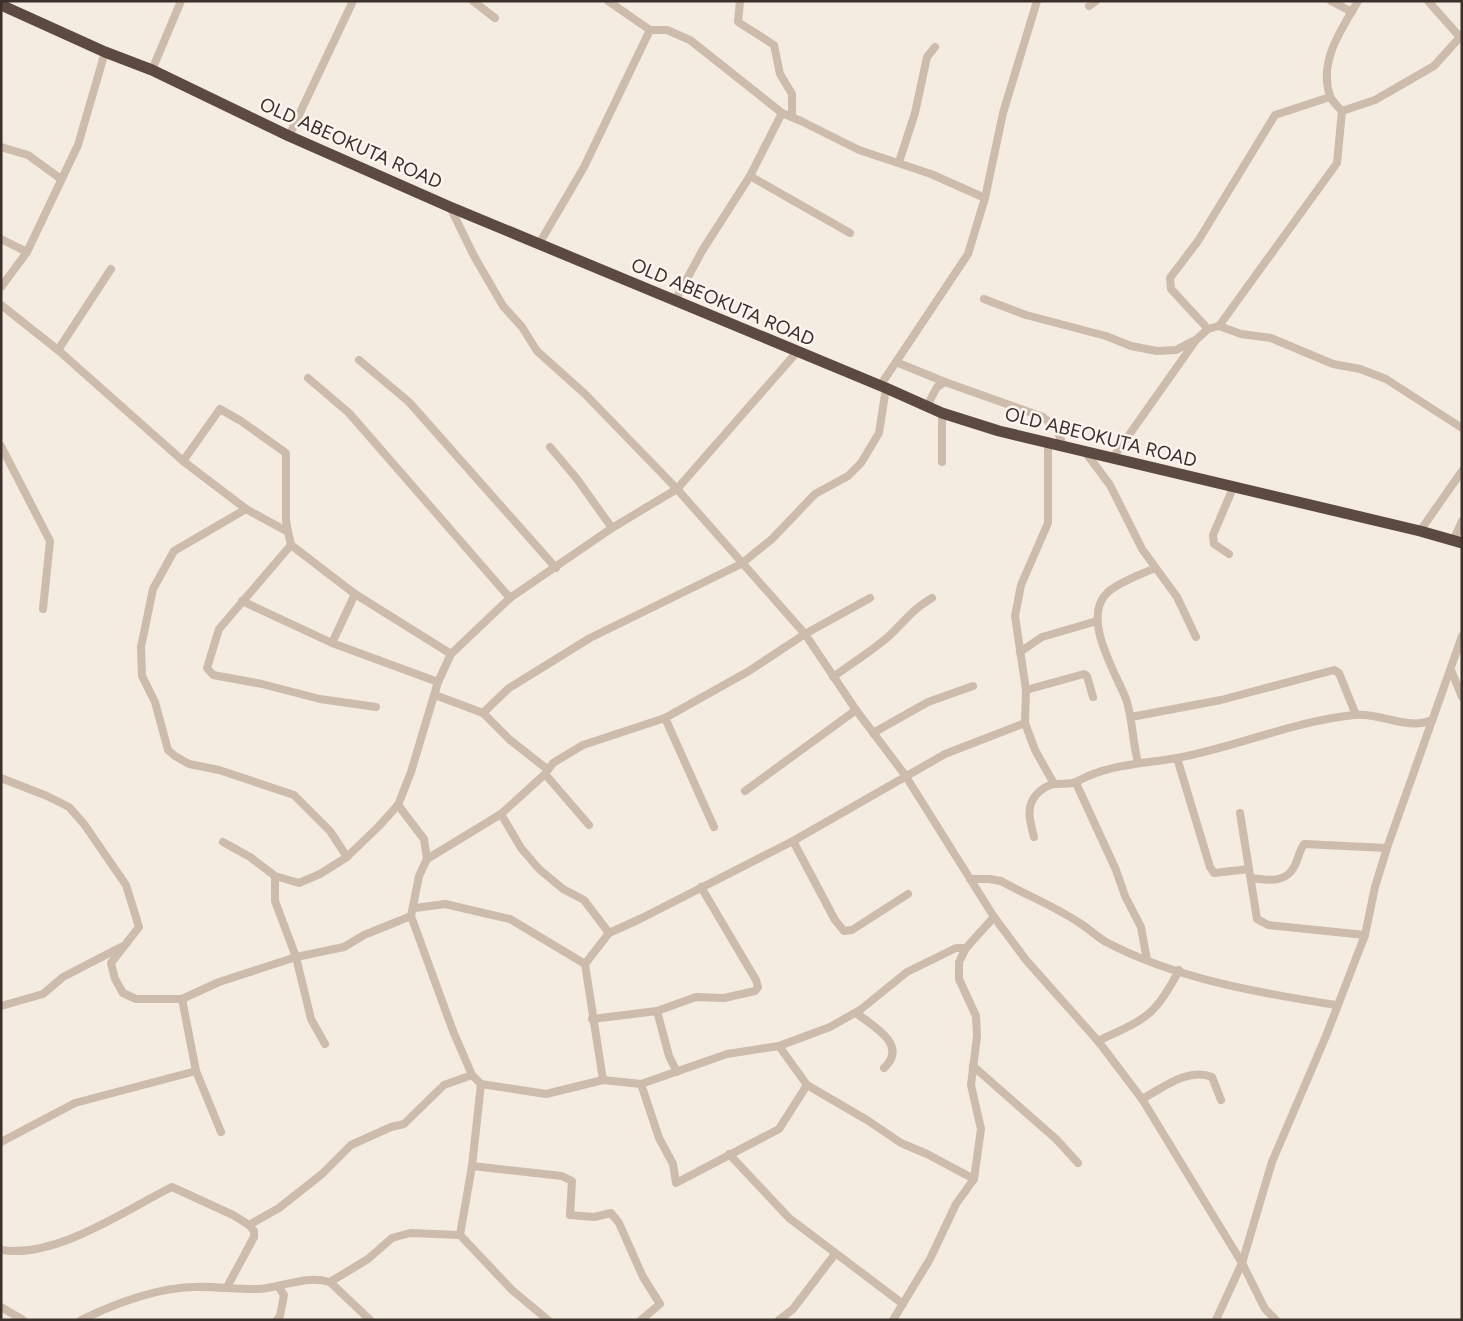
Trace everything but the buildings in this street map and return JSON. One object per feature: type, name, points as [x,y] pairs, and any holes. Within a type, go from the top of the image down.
[{"type":"highway","name":"OLD ABEOKUTA ROAD","points":[[1,5],[105,52],[152,70],[289,136],[450,207],[942,413],[1086,453],[1420,531],[1457,542]]},
{"type":"street","points":[[152,70],[181,1]]},
{"type":"street","points":[[289,136],[353,1]]},
{"type":"street","points":[[473,1],[495,18]]},
{"type":"street","points":[[608,1],[650,30],[667,30],[690,40],[782,113],[792,116],[859,150],[931,174],[985,198]]},
{"type":"street","points":[[617,8],[623,1]]},
{"type":"street","points":[[740,1],[738,22],[774,45],[780,74],[792,94],[792,116]]},
{"type":"street","points":[[482,713],[509,688],[590,638],[741,564],[772,539],[815,494],[848,476],[861,463],[878,433],[883,387],[896,362],[968,254],[985,198],[1003,113],[1037,1]]},
{"type":"street","points":[[1089,6],[1096,1]]},
{"type":"street","points":[[1331,1],[1352,12]]},
{"type":"street","points":[[1219,326],[1337,163],[1342,111],[1330,97],[1327,72],[1332,45],[1358,1]]},
{"type":"street","points":[[1342,111],[1376,100],[1434,66],[1460,36],[1428,1]]},
{"type":"street","points":[[539,244],[584,167],[650,30]]},
{"type":"street","points":[[899,162],[915,113],[927,57],[935,47]]},
{"type":"street","points":[[1,287],[27,252],[78,146],[105,52]]},
{"type":"street","points":[[1208,329],[1171,289],[1170,278],[1198,241],[1275,115],[1330,97]]},
{"type":"street","points":[[676,300],[702,251],[750,176],[782,113]]},
{"type":"street","points":[[1,147],[28,155],[61,179]]},
{"type":"street","points":[[750,176],[850,232]]},
{"type":"street","points":[[450,207],[474,256],[503,306],[522,327],[537,351],[586,394],[677,488],[741,564],[805,634],[856,710],[905,775],[994,917],[1026,960],[1098,1041],[1142,1098],[1242,1263],[1265,1309],[1276,1320]]},
{"type":"street","points":[[1,239],[27,252]]},
{"type":"street","points":[[58,350],[111,269]]},
{"type":"street","points":[[984,299],[1026,315],[1106,336],[1131,346],[1157,351],[1176,350],[1197,339]]},
{"type":"street","points":[[1,305],[58,350],[183,462],[246,510],[288,532]]},
{"type":"street","points":[[1112,459],[1197,339],[1208,329],[1219,326],[1241,334],[1270,338],[1333,364],[1360,369],[1386,380],[1462,428]]},
{"type":"street","points":[[224,842],[250,857],[275,876],[299,883],[320,874],[347,857],[398,805],[420,747],[438,682],[452,654],[510,598],[612,528],[677,488],[797,352]]},
{"type":"street","points":[[359,360],[409,402],[556,568]]},
{"type":"street","points":[[896,362],[1043,418],[1056,428],[1064,447]]},
{"type":"street","points":[[308,378],[349,413],[510,598]]},
{"type":"street","points":[[927,406],[937,388],[945,382]]},
{"type":"street","points":[[183,462],[220,409],[242,421],[286,453],[288,532],[291,545],[355,594],[452,654]]},
{"type":"street","points":[[942,413],[942,462]]},
{"type":"street","points":[[1048,443],[1048,523],[1021,585],[1014,616],[1026,690],[1024,723],[1035,750],[1053,782]]},
{"type":"street","points":[[1,446],[50,541],[43,609]]},
{"type":"street","points":[[550,447],[612,528]]},
{"type":"street","points":[[1086,453],[1110,485],[1128,524],[1155,568],[1177,597],[1196,636]]},
{"type":"street","points":[[1420,531],[1462,471]]},
{"type":"street","points":[[1229,554],[1214,544],[1213,535],[1233,488]]},
{"type":"street","points":[[246,510],[174,551],[153,588],[141,647],[142,676],[154,702],[168,750],[189,764],[219,770],[294,795],[330,831],[347,857]]},
{"type":"street","points":[[1457,542],[1462,521]]},
{"type":"street","points":[[291,545],[219,629],[207,668],[213,675],[262,684],[320,699],[376,706]]},
{"type":"street","points":[[1138,762],[1133,744],[1131,717],[1126,699],[1106,655],[1097,621],[1106,594],[1119,584],[1155,568]]},
{"type":"street","points":[[332,643],[355,594]]},
{"type":"street","points":[[870,598],[805,634],[749,671],[665,718],[583,745],[546,771],[501,814],[427,859],[419,876],[411,916],[453,1031],[472,1075],[481,1084],[546,1094],[603,1080],[641,1084],[727,1054],[779,1046],[830,1028],[856,1012],[907,972],[956,948],[966,948]]},
{"type":"street","points":[[833,677],[885,639],[907,615],[932,598]]},
{"type":"street","points":[[242,601],[332,643],[438,682]]},
{"type":"street","points":[[1020,652],[1042,637],[1097,621]]},
{"type":"street","points":[[1216,1320],[1242,1263],[1272,1162],[1326,1036],[1336,1005],[1364,935],[1375,887],[1387,848],[1432,720],[1452,670],[1462,636]]},
{"type":"street","points":[[1131,717],[1174,711],[1334,670],[1339,673],[1356,715]]},
{"type":"street","points":[[1452,670],[1462,698]]},
{"type":"street","points":[[1026,690],[1084,674],[1093,697]]},
{"type":"street","points":[[873,733],[928,702],[973,686]]},
{"type":"street","points":[[435,695],[482,713],[546,771],[589,825]]},
{"type":"street","points":[[745,791],[856,710]]},
{"type":"street","points":[[1034,836],[1028,813],[1031,804],[1036,794],[1053,782],[1076,783],[1087,775],[1138,762],[1177,758],[1308,724],[1356,715],[1424,724],[1432,720]]},
{"type":"street","points":[[665,718],[714,828]]},
{"type":"street","points":[[603,1080],[592,1019],[585,964],[609,933],[792,841],[905,775],[945,754],[1024,723]]},
{"type":"street","points":[[1177,758],[1210,867],[1214,873],[1250,869]]},
{"type":"street","points":[[1,778],[69,807],[84,824],[126,885],[139,927],[111,963],[115,980],[123,993],[136,999],[182,999],[219,982],[296,957],[344,947],[364,935],[411,916]]},
{"type":"street","points":[[1076,783],[1116,870],[1125,896],[1141,927],[1148,960]]},
{"type":"street","points":[[398,805],[424,839],[427,859]]},
{"type":"street","points":[[1240,813],[1257,919],[1262,923],[1364,935]]},
{"type":"street","points":[[501,814],[521,848],[539,869],[563,889],[584,900],[609,933]]},
{"type":"street","points":[[792,841],[835,920],[844,931],[852,930],[908,894]]},
{"type":"street","points":[[1251,878],[1278,881],[1283,878],[1294,868],[1304,844],[1387,848]]},
{"type":"street","points":[[275,876],[275,901],[296,957],[311,1019],[325,1044]]},
{"type":"street","points":[[970,879],[989,878],[1001,881],[1078,922],[1106,942],[1148,960],[1278,996],[1336,1005]]},
{"type":"street","points":[[592,1019],[658,1011],[696,998],[724,998],[755,991],[758,987],[756,980],[701,887]]},
{"type":"street","points":[[414,908],[445,904],[510,919],[585,964]]},
{"type":"street","points":[[893,1320],[930,1259],[956,1204],[974,1179],[982,1129],[971,1085],[977,1036],[976,1016],[960,979],[959,962],[966,948],[994,917]]},
{"type":"street","points":[[1,1006],[43,994],[63,977],[125,945]]},
{"type":"street","points":[[1098,1041],[1143,1020],[1154,1010],[1179,970]]},
{"type":"street","points":[[182,999],[196,1071],[221,1132]]},
{"type":"street","points":[[658,1011],[669,1056],[677,1072]]},
{"type":"street","points":[[856,1012],[888,1038],[894,1049],[892,1061],[884,1068]]},
{"type":"street","points":[[779,1046],[807,1085],[867,1120],[901,1143],[927,1154],[974,1179]]},
{"type":"street","points":[[972,1066],[1056,1139],[1078,1163]]},
{"type":"street","points":[[1,1142],[75,1104],[196,1071]]},
{"type":"street","points":[[1142,1098],[1187,1075],[1203,1073],[1212,1077],[1221,1100]]},
{"type":"street","points":[[249,1225],[279,1208],[315,1180],[351,1145],[391,1127],[404,1124],[444,1085],[472,1075]]},
{"type":"street","points":[[460,1234],[472,1166],[481,1084]]},
{"type":"street","points":[[641,1084],[659,1138],[673,1164],[676,1183],[779,1129],[807,1085]]},
{"type":"street","points":[[729,1154],[789,1218],[903,1304]]},
{"type":"street","points":[[472,1166],[562,1176],[572,1181],[570,1215],[594,1217],[611,1213],[619,1223],[643,1277],[660,1304],[641,1320]]},
{"type":"street","points":[[1,1250],[12,1252],[45,1247],[101,1226],[172,1187],[233,1215],[254,1230],[254,1237],[227,1287]]},
{"type":"street","points":[[330,1282],[368,1259],[392,1238],[410,1232],[460,1234],[512,1290],[548,1320]]},
{"type":"street","points":[[779,1320],[793,1309],[835,1254]]},
{"type":"street","points":[[82,1320],[107,1308],[170,1289],[227,1287],[258,1289],[316,1278],[330,1282],[370,1320]]},
{"type":"street","points":[[277,1320],[280,1316],[284,1295],[278,1286]]},
{"type":"street","points":[[1,1307],[23,1320]]}]
